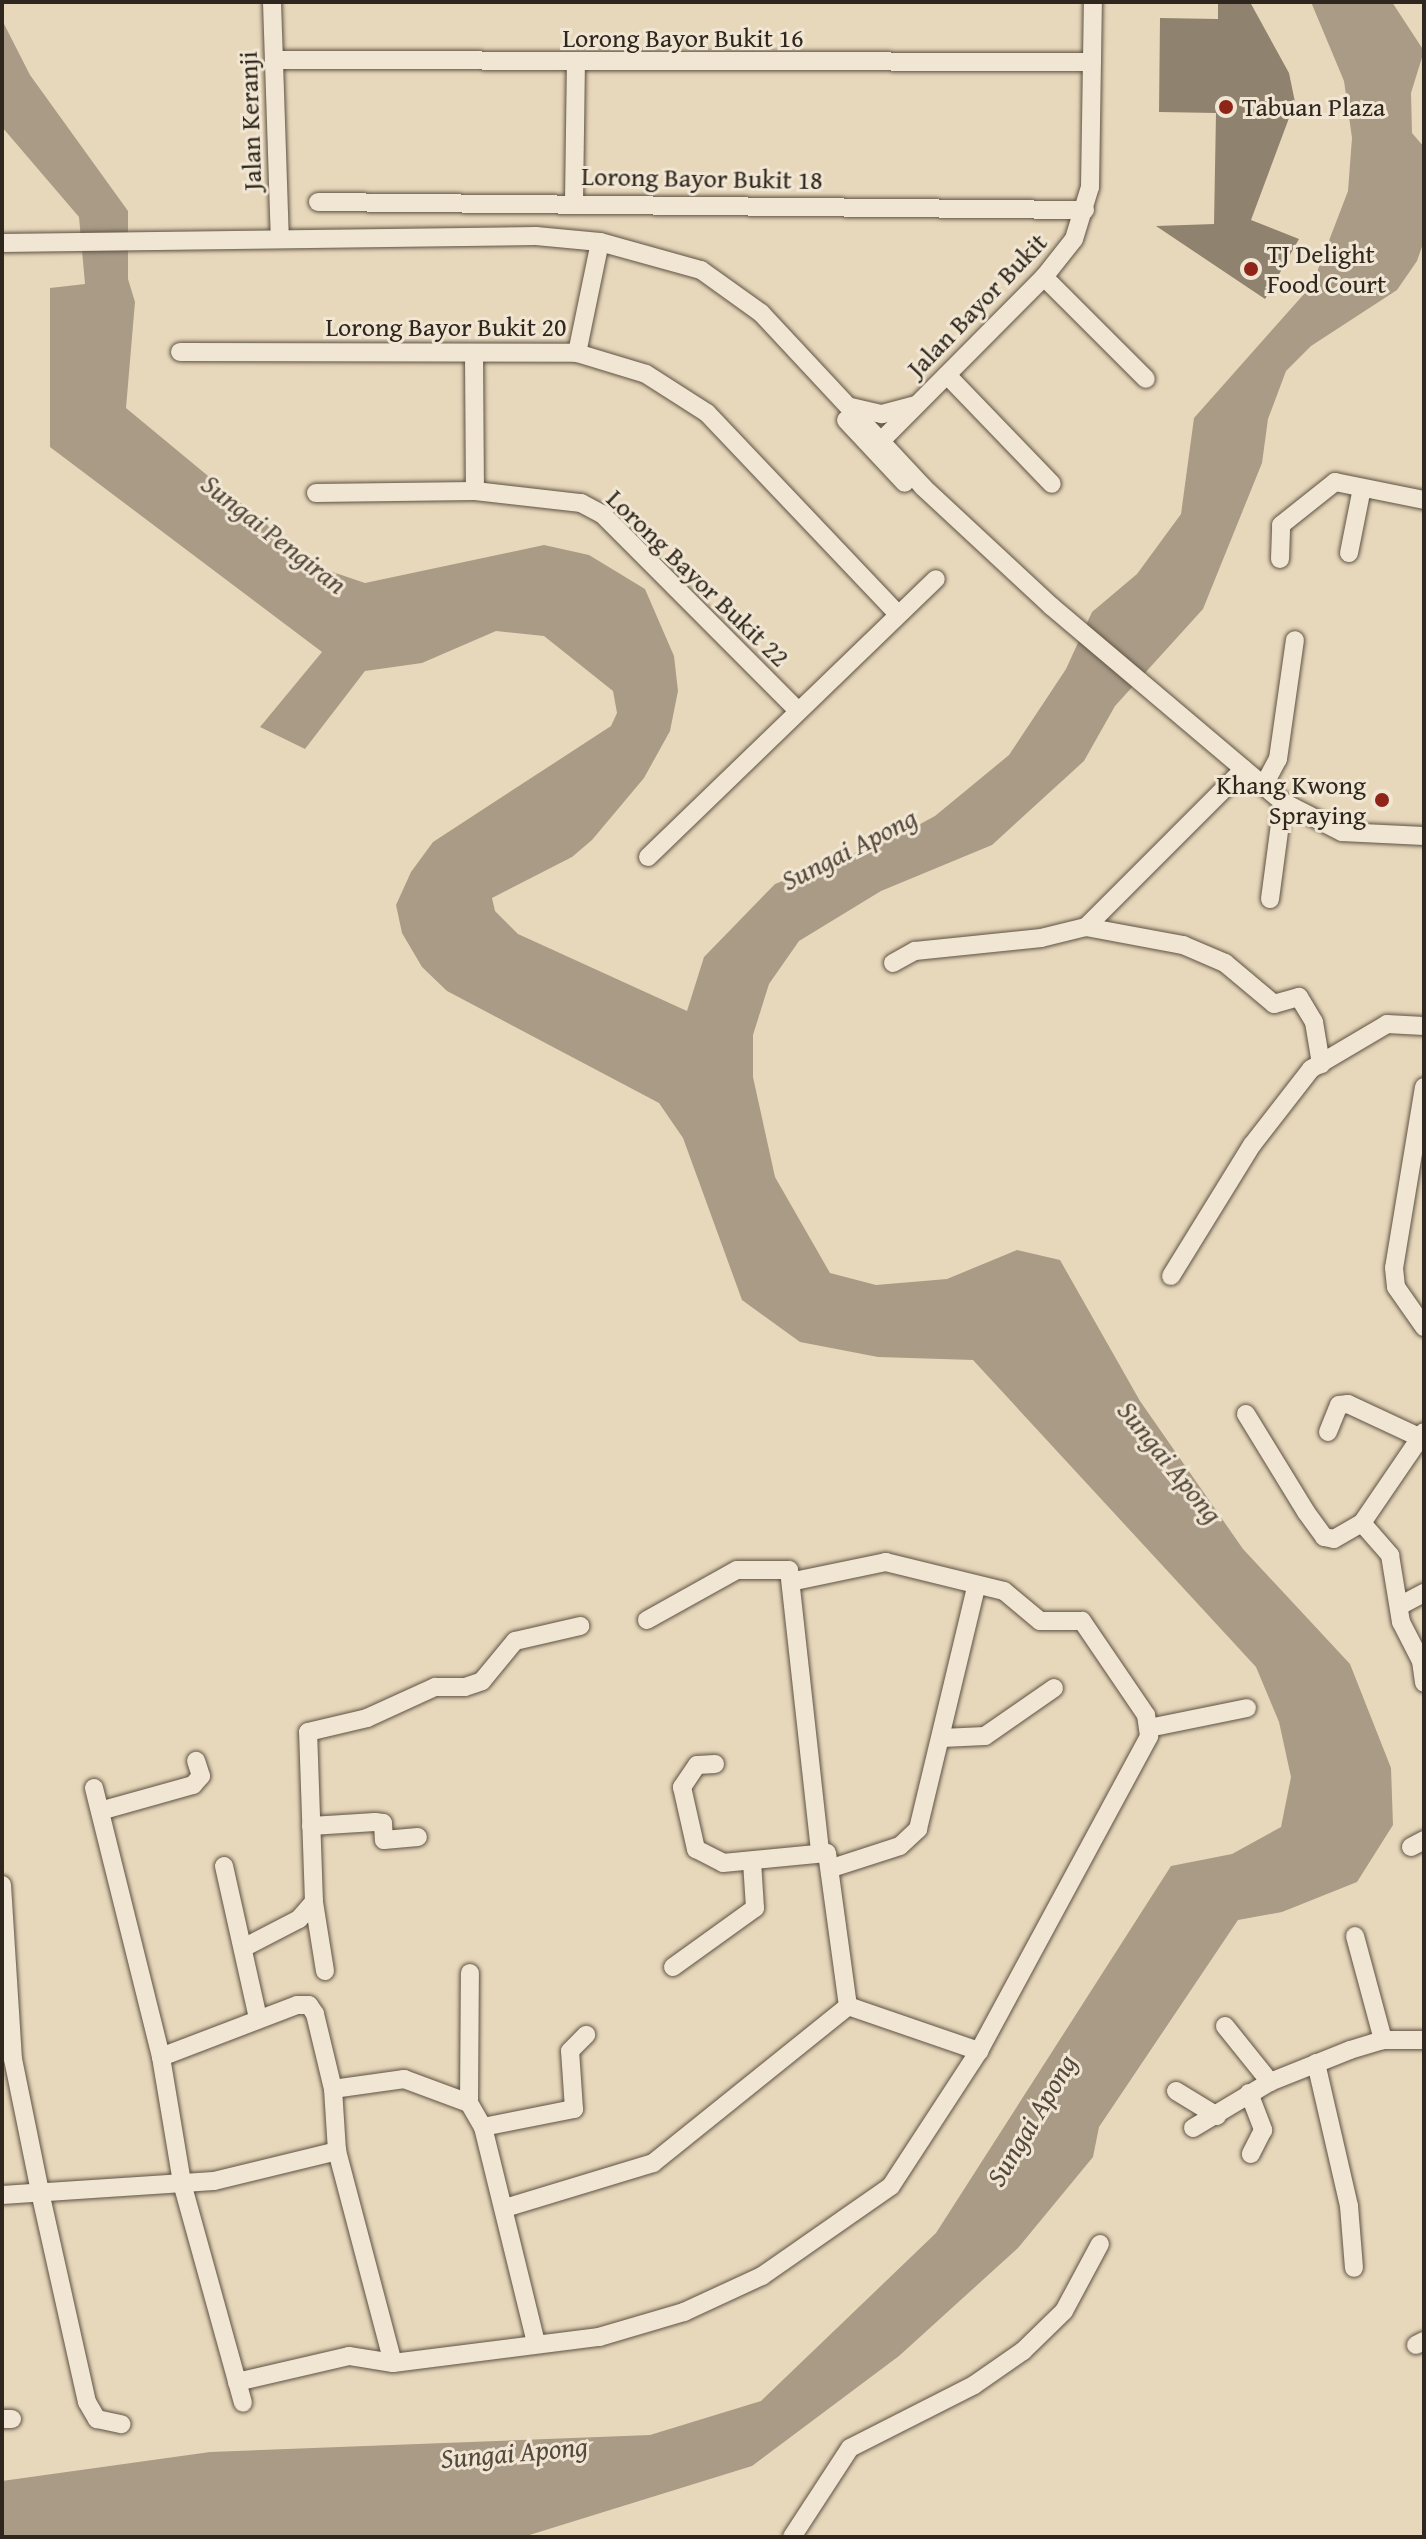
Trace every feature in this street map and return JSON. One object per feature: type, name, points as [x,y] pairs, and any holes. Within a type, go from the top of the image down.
[{"type":"street","name":"Jalan Keranji","points":[[272,2],[280,238]]},
{"type":"street","name":"Jalan Bayor Bukit","points":[[882,440],[1044,277],[1074,239],[1085,210],[1093,2]]},
{"type":"street","name":"Lorong Bayor Bukit 16","points":[[274,60],[576,64],[1092,62]]},
{"type":"street","points":[[574,202],[576,64]]},
{"type":"street","name":"Lorong Bayor Bukit 18","points":[[318,202],[574,202],[1085,210]]},
{"type":"street","points":[[2,243],[280,238],[600,242],[701,270],[761,313],[919,482],[1051,606],[1283,802],[1342,832],[1424,836]]},
{"type":"street","points":[[577,353],[600,242]]},
{"type":"street","points":[[1044,277],[1146,379]]},
{"type":"street","name":"Lorong Bayor Bukit 20","points":[[180,352],[577,353],[646,374],[697,405],[898,614]]},
{"type":"street","points":[[474,353],[475,491]]},
{"type":"street","points":[[947,375],[1052,484]]},
{"type":"street","points":[[844,402],[882,414],[918,404]]},
{"type":"street","points":[[844,402],[843,417],[896,474],[908,485],[919,482]]},
{"type":"street","points":[[918,404],[904,425],[902,445],[919,482]]},
{"type":"street","points":[[1280,559],[1281,525],[1335,482],[1424,500]]},
{"type":"street","points":[[1349,553],[1362,488]]},
{"type":"street","name":"Lorong Bayor Bukit 22","points":[[316,493],[475,491],[557,497],[602,514],[797,710]]},
{"type":"street","points":[[648,857],[936,579]]},
{"type":"street","points":[[1264,785],[1278,759],[1295,640]]},
{"type":"street","points":[[1086,927],[1244,769]]},
{"type":"street","points":[[1270,899],[1283,802]]},
{"type":"street","points":[[893,963],[915,951],[1041,938],[1086,927],[1201,951],[1274,1004],[1299,997],[1314,1022],[1321,1064]]},
{"type":"street","points":[[1171,1276],[1279,1104],[1321,1064],[1387,1024],[1424,1026]]},
{"type":"street","points":[[1424,1087],[1394,1268],[1396,1287],[1424,1327]]},
{"type":"street","points":[[1246,1414],[1324,1537],[1334,1539],[1362,1523],[1423,1435],[1348,1404],[1339,1405],[1328,1432]]},
{"type":"street","points":[[1362,1523],[1390,1555],[1403,1604],[1401,1622],[1421,1661],[1424,1683]]},
{"type":"street","points":[[794,1581],[886,1562],[976,1588],[1004,1591],[1040,1621],[1082,1621],[1149,1728]]},
{"type":"street","points":[[647,1620],[737,1570],[776,1565],[789,1570],[794,1581],[820,1851],[832,1868],[848,2006]]},
{"type":"street","points":[[832,1868],[911,1839],[942,1738],[958,1645],[976,1588]]},
{"type":"street","points":[[1403,1604],[1424,1593]]},
{"type":"street","points":[[325,1971],[314,1902],[308,1732],[379,1714],[435,1687],[465,1687],[482,1681],[515,1641],[580,1626]]},
{"type":"street","points":[[942,1738],[985,1736],[1054,1688]]},
{"type":"street","points":[[1149,1728],[1247,1708]]},
{"type":"street","points":[[237,2382],[349,2356],[393,2363],[599,2337],[713,2301],[829,2233],[904,2174],[979,2051],[1149,1728]]},
{"type":"street","points":[[100,1811],[193,1785],[201,1776],[196,1761]]},
{"type":"street","points":[[715,1764],[697,1765],[682,1787],[696,1849],[723,1863],[820,1851]]},
{"type":"street","points":[[94,1788],[161,2057],[182,2183],[243,2403]]},
{"type":"street","points":[[311,1826],[375,1822],[383,1823],[389,1842],[418,1837]]},
{"type":"street","points":[[673,1967],[755,1908],[752,1861]]},
{"type":"street","points":[[224,1866],[245,1947],[258,2018]]},
{"type":"street","points":[[2,1885],[13,2059],[40,2192],[87,2402],[97,2419],[121,2424]]},
{"type":"street","points":[[245,1947],[299,1919],[314,1902]]},
{"type":"street","points":[[1355,1936],[1383,2040]]},
{"type":"street","points":[[470,1973],[469,2103],[483,2127],[536,2343]]},
{"type":"street","points":[[161,2057],[258,2018],[309,2005],[333,2089],[337,2151],[393,2363]]},
{"type":"street","points":[[848,2006],[979,2051]]},
{"type":"street","points":[[505,2208],[653,2163],[848,2006]]},
{"type":"street","points":[[1225,2026],[1270,2082]]},
{"type":"street","points":[[483,2127],[574,2109],[570,2051],[586,2035]]},
{"type":"street","points":[[1193,2128],[1217,2116],[1249,2093],[1316,2063],[1383,2040],[1424,2040]]},
{"type":"street","points":[[1316,2063],[1349,2206],[1354,2268]]},
{"type":"street","points":[[333,2089],[404,2079],[469,2103]]},
{"type":"street","points":[[1176,2091],[1217,2116]]},
{"type":"street","points":[[1249,2093],[1263,2130],[1251,2154]]},
{"type":"street","points":[[2,2195],[182,2183],[337,2151]]},
{"type":"street","points":[[792,2537],[850,2448],[974,2385],[1023,2351],[1064,2311],[1100,2244]]},
{"type":"water","points":[[1311,2],[1392,2],[1424,51],[1411,93],[1412,133],[1424,147],[1424,241],[1417,261],[1397,290],[1311,346],[1286,371],[1268,419],[1262,463],[1203,609],[1115,706],[1084,761],[992,845],[881,891],[799,941],[769,984],[753,1035],[753,1077],[775,1177],[830,1273],[876,1285],[947,1279],[1017,1250],[1060,1260],[1140,1401],[1243,1549],[1350,1664],[1391,1768],[1393,1825],[1357,1882],[1282,1912],[1238,1920],[1099,2127],[1093,2157],[1018,2248],[899,2356],[752,2466],[523,2537],[2,2537],[2,2481],[210,2452],[650,2435],[761,2401],[936,2233],[1171,1866],[1232,1854],[1281,1827],[1291,1777],[1279,1722],[1256,1667],[973,1360],[878,1357],[800,1342],[742,1300],[683,1138],[659,1103],[447,991],[422,967],[402,933],[396,905],[411,872],[433,842],[611,726],[617,713],[613,691],[544,636],[496,631],[422,663],[365,671],[305,749],[260,727],[322,652],[50,447],[50,288],[85,284],[79,217],[2,127],[2,20],[30,75],[128,211],[128,279],[135,302],[126,408],[318,567],[365,583],[544,545],[589,555],[645,589],[674,656],[678,691],[670,731],[644,778],[592,840],[572,857],[492,898],[495,911],[518,934],[687,1011],[704,957],[775,884],[898,836],[935,816],[1009,755],[1066,669],[1092,612],[1137,574],[1181,514],[1194,418],[1312,285],[1348,191],[1352,138],[1344,81]]},
{"type":"building","name":"Tabuan Plaza","points":[[1218,2],[1250,2],[1289,73],[1295,102],[1251,220],[1299,239],[1265,299],[1156,226],[1214,224],[1216,113],[1159,112],[1160,18],[1218,19]]},
{"type":"place","name":"Tabuan Plaza","points":[[1226,107]]},
{"type":"place","name":"TJ Delight Food Court","points":[[1251,269]]},
{"type":"place","name":"Khang Kwong Spraying","points":[[1382,800]]},
{"type":"water label","name":"Sungai Pengiran","points":[[274,534]]},
{"type":"water label","name":"Sungai Apong","points":[[849,849]]},
{"type":"water label","name":"Sungai Apong","points":[[1170,1462]]},
{"type":"water label","name":"Sungai Apong","points":[[1031,2120]]},
{"type":"water label","name":"Sungai Apong","points":[[514,2452]]}]
